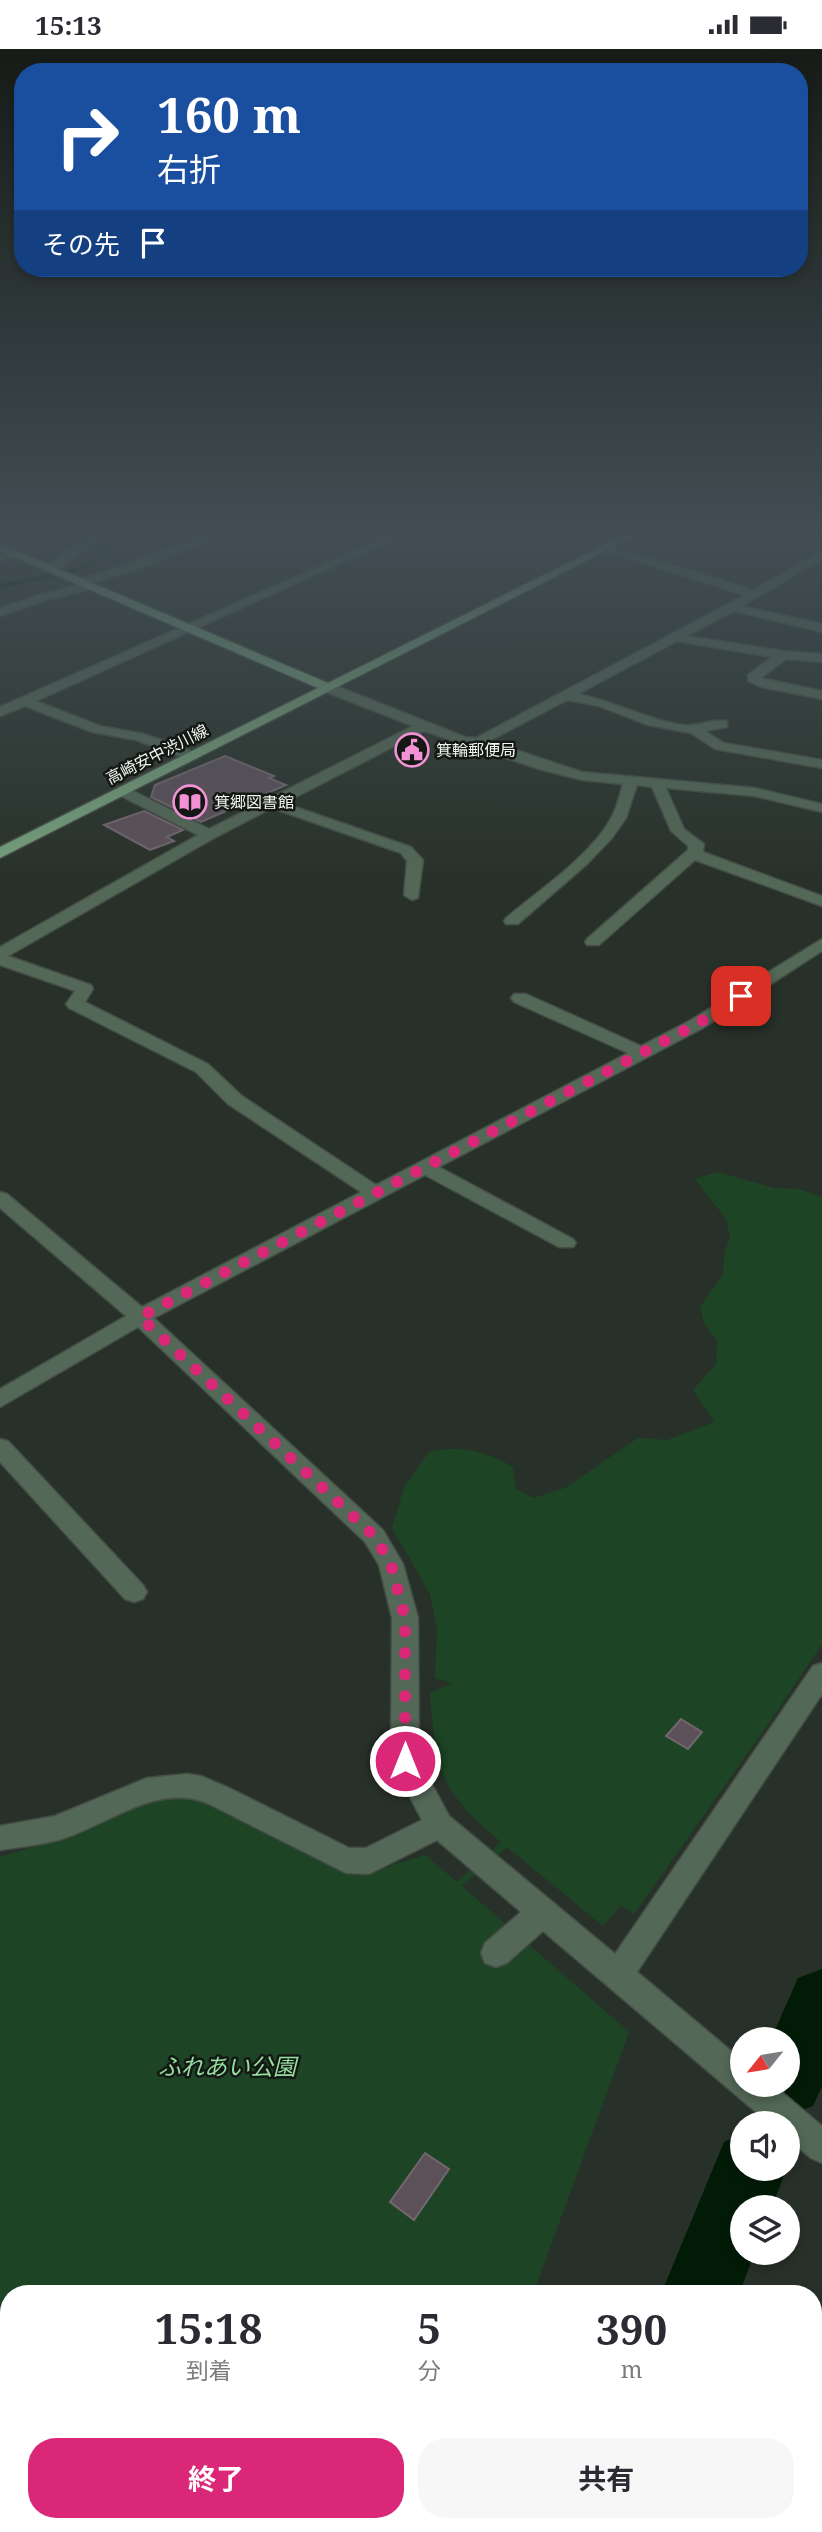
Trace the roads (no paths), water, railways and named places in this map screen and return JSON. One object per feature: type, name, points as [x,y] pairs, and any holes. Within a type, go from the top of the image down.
[{"type":"main road","points":[[242,652],[326,687]]},
{"type":"main road","name":"高崎安中渋川線","points":[[0,853],[397,652]]},
{"type":"street","points":[[0,712],[132,652]]},
{"type":"street","points":[[478,742],[568,696],[645,652]]},
{"type":"street","points":[[767,652],[822,658]]},
{"type":"street","points":[[791,652],[753,678],[761,683],[822,695]]},
{"type":"street","points":[[326,687],[463,741],[478,742],[556,770],[658,785],[755,792],[822,809]]},
{"type":"street","points":[[568,696],[617,708],[667,726],[693,729],[722,724]]},
{"type":"street","points":[[24,701],[97,729],[139,737],[192,756]]},
{"type":"street","points":[[0,957],[209,835],[423,726]]},
{"type":"street","points":[[693,729],[720,746],[822,764]]},
{"type":"street","points":[[801,759],[822,745]]},
{"type":"street","points":[[512,921],[582,859],[615,824],[631,782]]},
{"type":"street","points":[[593,942],[693,854],[696,844],[678,831],[658,785]]},
{"type":"street","points":[[122,791],[209,835]]},
{"type":"street","points":[[271,803],[406,850],[415,860],[412,895]]},
{"type":"street","points":[[693,854],[822,901]]},
{"type":"street","points":[[0,1399],[140,1317],[697,1024],[822,944]]},
{"type":"street","points":[[0,957],[85,989],[75,1004],[202,1068],[235,1100],[377,1194]]},
{"type":"street","points":[[520,998],[642,1053]]},
{"type":"street","points":[[426,1168],[565,1243]]},
{"type":"street","points":[[0,1198],[140,1317],[374,1536],[391,1564],[405,1618],[405,1761],[439,1825],[730,2070]]},
{"type":"street","points":[[0,1447],[134,1592]]},
{"type":"street","points":[[626,1983],[822,1673]]},
{"type":"street","points":[[0,1838],[58,1828],[147,1790],[187,1786],[201,1788],[219,1796],[327,1862],[369,1861],[439,1825]]},
{"type":"street","points":[[496,1953],[542,1913]]},
{"type":"street","points":[[762,2097],[822,2147]]},
{"type":"waterway","points":[[800,2053],[822,2001]]},
{"type":"waterway","points":[[704,2285],[745,2181]]},
{"type":"place","name":"箕輪郵便局","points":[[412,750]]},
{"type":"place","name":"箕郷図書館","points":[[190,802]]},
{"type":"park label","name":"ふれあい公園","points":[[227,2066]]}]
